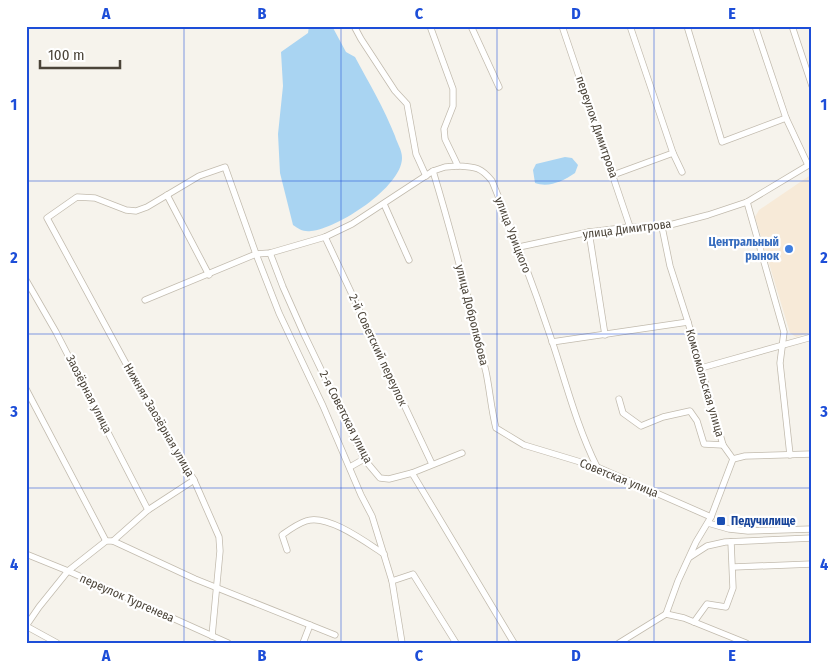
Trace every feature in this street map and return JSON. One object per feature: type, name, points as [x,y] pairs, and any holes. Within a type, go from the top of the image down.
[{"type":"street","points":[[354,26],[395,91],[407,104],[416,154],[426,176]]},
{"type":"street","points":[[145,300],[256,254],[270,253],[324,237],[352,224],[433,171],[445,167],[458,166],[445,139],[444,129],[453,106],[453,89],[430,26]]},
{"type":"street","points":[[471,26],[499,87]]},
{"type":"street","name":"переулок Димитрова","points":[[562,26],[630,227]]},
{"type":"street","points":[[630,26],[673,153],[682,172]]},
{"type":"street","points":[[687,26],[722,142],[786,118]]},
{"type":"street","points":[[755,26],[786,118],[810,164]]},
{"type":"street","points":[[792,26],[812,86]]},
{"type":"street","points":[[613,174],[673,153]]},
{"type":"street","name":"улица Димитрова","points":[[519,247],[589,232],[630,227],[662,227],[708,215],[747,202],[810,164]]},
{"type":"street","name":"улица Урицкого","points":[[458,166],[476,167],[484,172],[492,181],[519,247],[589,452],[597,467]]},
{"type":"street","points":[[209,275],[167,194],[199,176],[225,167],[256,254],[280,313],[372,516],[392,581],[402,643]]},
{"type":"street","name":"улица Добролюбова","points":[[433,171],[481,350],[490,388],[491,411],[496,428],[524,445]]},
{"type":"street","name":"Нижняя Заозёрная улица","points":[[167,194],[136,211],[126,210],[95,198],[77,197],[47,218],[150,406],[194,480],[219,537],[220,552],[212,636]]},
{"type":"street","points":[[747,202],[784,332],[780,363],[790,455]]},
{"type":"street","points":[[384,204],[409,260]]},
{"type":"street","name":"Комсомольская улица","points":[[662,227],[670,266],[688,322],[722,445],[733,459]]},
{"type":"street","points":[[589,232],[605,335]]},
{"type":"street","name":"2-й Советский переулок","points":[[324,237],[432,464]]},
{"type":"street","name":"2-я Советская улица","points":[[270,253],[303,332],[364,459],[380,478],[390,479],[412,473]]},
{"type":"street","name":"Заозёрная улица","points":[[26,280],[56,332],[148,510]]},
{"type":"street","points":[[552,342],[688,322]]},
{"type":"street","points":[[701,368],[812,338]]},
{"type":"street","points":[[26,389],[110,541],[195,579],[217,586],[335,635]]},
{"type":"street","points":[[619,399],[623,413],[641,426],[663,417],[690,411],[697,421],[704,444],[722,445]]},
{"type":"street","name":"Советская улица","points":[[524,445],[597,467],[711,516]]},
{"type":"street","points":[[462,453],[412,473],[514,643]]},
{"type":"street","points":[[619,643],[666,614],[678,581],[708,523],[733,459],[746,456],[812,454]]},
{"type":"street","points":[[350,467],[364,459]]},
{"type":"street","points":[[57,643],[26,626],[38,607],[68,571],[110,541],[148,510],[194,480]]},
{"type":"street","points":[[287,550],[282,535],[311,520],[327,522],[358,537],[384,554]]},
{"type":"street","points":[[708,523],[748,532],[812,529]]},
{"type":"street","points":[[689,558],[707,546],[730,542],[812,538]]},
{"type":"street","points":[[694,622],[707,604],[726,607],[733,588],[730,542]]},
{"type":"street","name":"переулок Тургенева","points":[[26,554],[228,643]]},
{"type":"street","points":[[733,567],[812,564]]},
{"type":"street","points":[[392,581],[413,574],[456,643]]},
{"type":"street","points":[[666,614],[684,618],[746,643]]},
{"type":"street","points":[[303,643],[310,625]]},
{"type":"shaded area","name":"Центральный рынок","points":[[812,174],[812,332],[796,337],[790,333],[755,217],[759,210]]},
{"type":"water","points":[[309,26],[332,26],[346,52],[355,57],[386,116],[402,158],[399,169],[391,181],[366,205],[336,223],[308,231],[301,230],[293,225],[280,173],[278,134],[283,86],[281,52],[308,33]]},
{"type":"water","points":[[565,157],[572,158],[578,165],[575,173],[556,183],[545,185],[535,183],[533,170],[536,164]]},
{"type":"place","name":"Центральный рынок","points":[[789,249]]},
{"type":"place","name":"Педучилище","points":[[721,521]]}]
